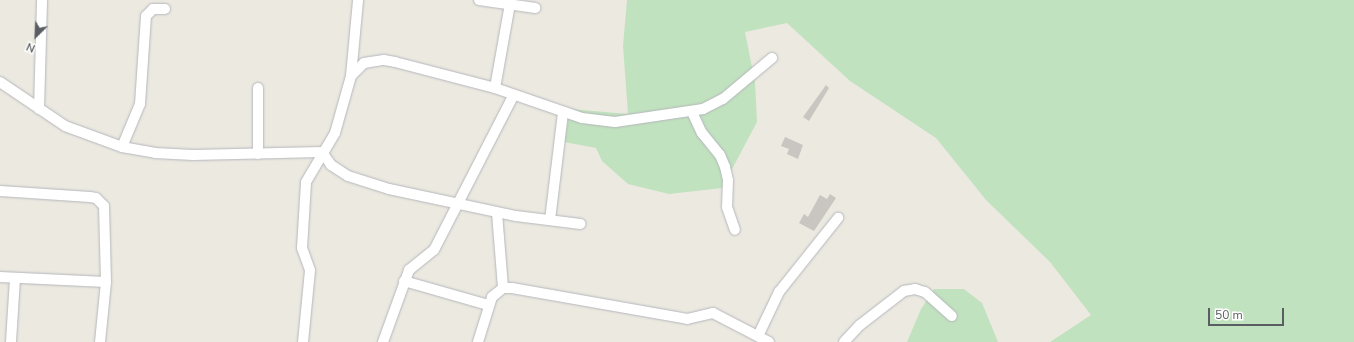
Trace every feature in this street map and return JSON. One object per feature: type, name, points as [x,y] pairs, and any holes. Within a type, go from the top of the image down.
[{"type":"street","points":[[39,110],[42,0]]},
{"type":"street","points":[[303,342],[310,270],[302,248],[303,199],[306,182],[340,123],[351,76],[358,0]]},
{"type":"street","points":[[481,0],[535,8]]},
{"type":"street","points":[[494,88],[510,4]]},
{"type":"street","points":[[122,147],[140,104],[146,16],[153,9],[165,9]]},
{"type":"street","points":[[351,76],[364,63],[384,60],[494,88],[513,96],[563,112],[593,120],[615,122],[692,112],[722,99],[772,58]]},
{"type":"street","points":[[0,82],[39,110],[65,126],[122,147],[155,153],[258,154],[322,152]]},
{"type":"street","points":[[258,88],[258,154]]},
{"type":"street","points":[[383,342],[404,281],[413,265],[434,250],[513,96]]},
{"type":"street","points":[[550,220],[563,112]]},
{"type":"street","points":[[692,112],[702,133],[720,155],[725,167],[728,180],[727,207],[735,230]]},
{"type":"street","points":[[322,152],[332,165],[348,176],[389,189],[457,206],[581,224]]},
{"type":"street","points":[[0,191],[90,197],[101,201],[106,212],[106,282],[100,342]]},
{"type":"street","points":[[497,213],[503,288]]},
{"type":"street","points":[[758,336],[779,292],[838,218]]},
{"type":"street","points":[[0,277],[106,282]]},
{"type":"street","points":[[11,342],[15,278]]},
{"type":"street","points":[[404,281],[488,305]]},
{"type":"street","points":[[478,342],[488,305],[492,297],[503,288],[604,303],[687,319],[713,313],[769,342]]},
{"type":"street","points":[[844,342],[860,325],[904,291],[915,289],[925,292],[952,316]]},
{"type":"green space","points":[[627,0],[1354,0],[1354,342],[1050,342],[1091,315],[1050,262],[986,200],[936,138],[850,81],[787,23],[745,32],[755,82],[757,122],[722,188],[669,194],[628,184],[602,161],[596,148],[564,142],[570,109],[628,114],[623,46]]},
{"type":"green space","points":[[934,289],[964,289],[982,303],[998,342],[907,342],[921,309]]},
{"type":"building","points":[[826,85],[829,88],[809,121],[803,117]]},
{"type":"building","points":[[785,137],[803,145],[798,159],[787,154],[789,149],[781,146]]},
{"type":"building","points":[[830,194],[836,198],[814,231],[799,223],[804,214],[808,217],[820,195],[827,199]]}]
